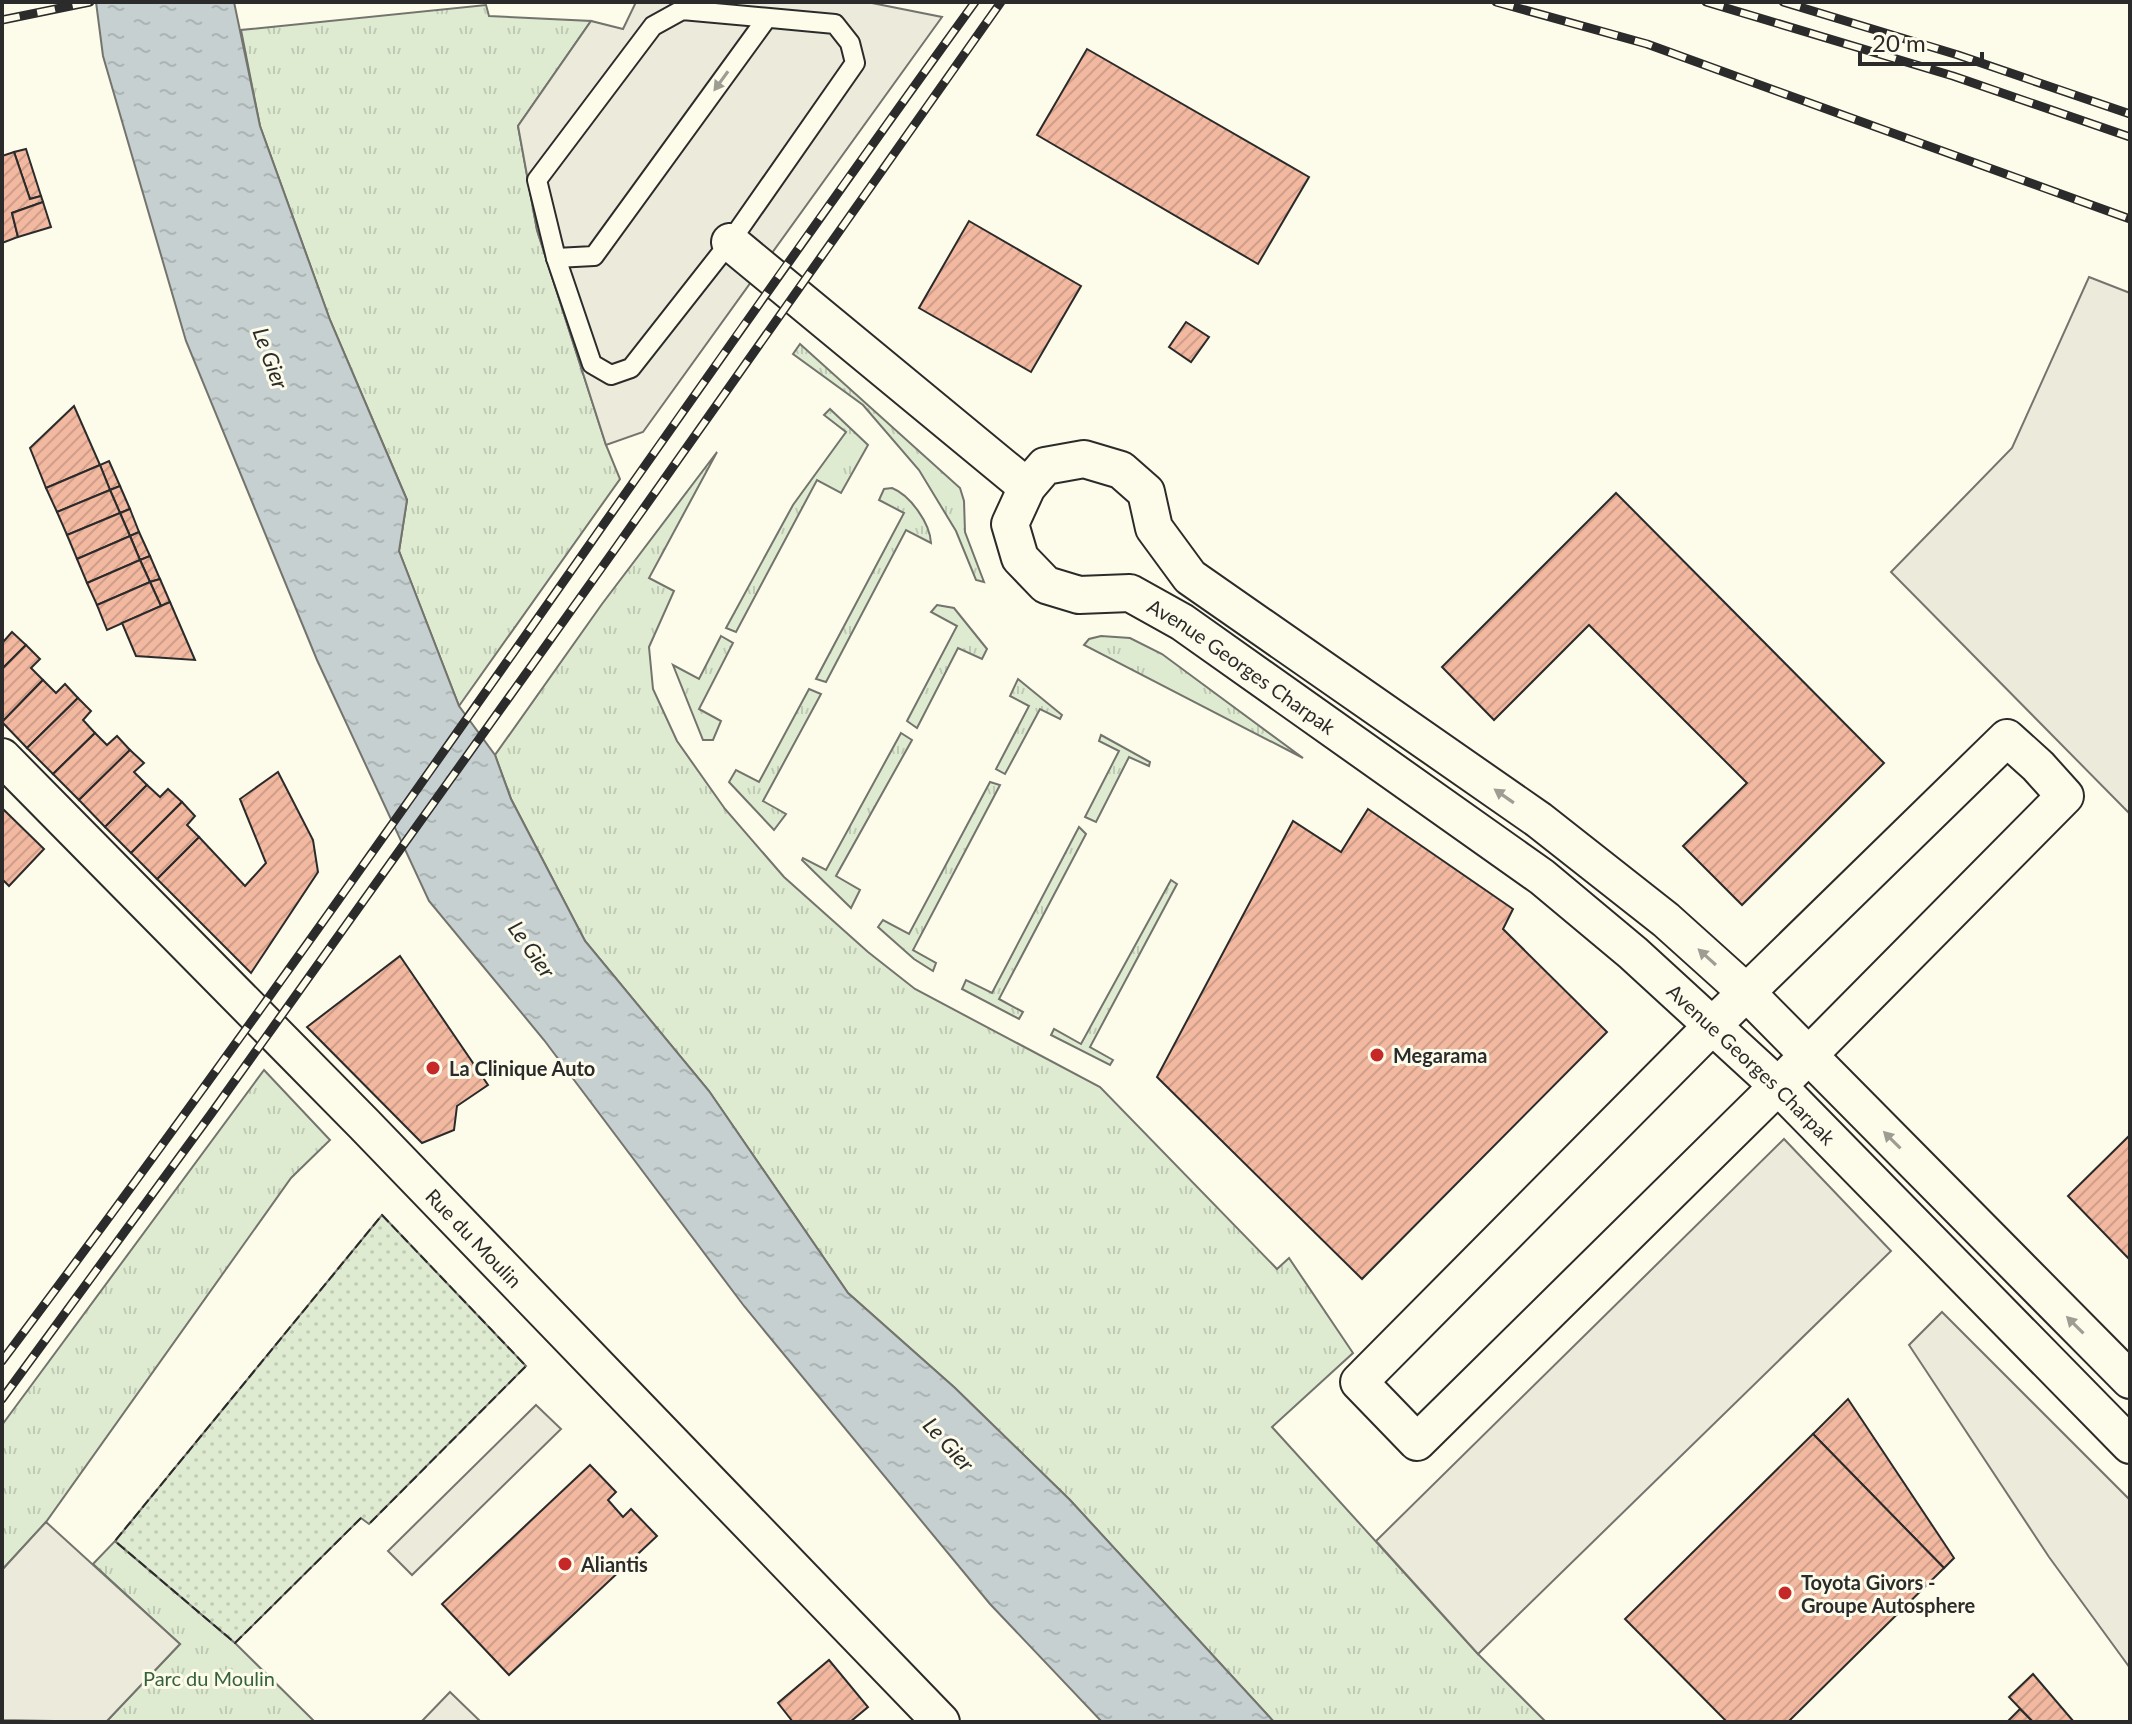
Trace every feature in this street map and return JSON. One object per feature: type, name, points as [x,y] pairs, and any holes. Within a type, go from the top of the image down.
[{"type":"street","points":[[730,242],[1027,487]]},
{"type":"street","name":"Avenue Georges Charpak","points":[[2130,1380],[1746,992],[1666,920],[1591,889],[1542,877],[1182,622],[1130,593],[1079,595],[1046,585],[1020,558],[1010,524],[1027,487],[1045,466],[1084,459],[1121,470],[1146,492],[1154,528],[1190,577],[1539,820],[1591,889],[1713,1025],[1778,1086],[2130,1445]]},
{"type":"street","points":[[2007,738],[2065,796],[1778,1086],[1417,1442],[1359,1382],[1746,992],[2007,738]]},
{"type":"street","name":"Rue du Moulin","points":[[2,757],[364,1124],[926,1717]]},
{"type":"lane","points":[[682,10],[835,24],[850,43],[855,63],[730,242],[631,368],[611,375],[592,364],[556,258],[537,180],[653,26],[682,10]]},
{"type":"lane","points":[[556,258],[594,256],[767,18]]},
{"type":"green space","points":[[486,5],[489,16],[591,21],[518,126],[537,230],[606,445],[620,479],[459,706],[399,551],[407,500],[330,320],[260,126],[241,30]]},
{"type":"green space","points":[[800,344],[960,488],[964,501],[965,532],[984,582],[976,580],[956,531],[919,470],[863,405],[793,354]]},
{"type":"green space","points":[[830,409],[868,445],[841,493],[817,480],[736,632],[726,628],[793,505],[846,432],[824,415]]},
{"type":"green space","points":[[717,452],[649,578],[674,591],[649,647],[653,689],[677,741],[725,809],[784,877],[868,952],[915,989],[1100,1087],[1277,1269],[1289,1258],[1353,1353],[1272,1427],[1478,1654],[1546,1722],[1274,1722],[1070,1500],[955,1388],[848,1293],[709,1091],[585,941],[511,799],[495,755],[602,604]]},
{"type":"green space","points":[[892,488],[906,497],[918,511],[931,543],[906,530],[826,682],[816,679],[904,513],[879,500],[884,489]]},
{"type":"green space","points":[[937,605],[954,608],[987,649],[982,659],[958,648],[917,728],[907,721],[957,626],[931,612]]},
{"type":"green space","points":[[721,636],[733,643],[699,709],[721,721],[713,740],[703,740],[673,665],[699,679]]},
{"type":"green space","points":[[1101,636],[1130,638],[1162,654],[1303,758],[1084,645],[1089,639]]},
{"type":"green space","points":[[1018,679],[1062,715],[1060,719],[1040,709],[1005,774],[996,769],[1029,706],[1010,696]]},
{"type":"green space","points":[[809,689],[821,694],[763,801],[786,814],[774,830],[729,782],[736,770],[759,782]]},
{"type":"green space","points":[[901,733],[912,740],[836,876],[860,890],[851,908],[802,860],[826,870]]},
{"type":"green space","points":[[1101,735],[1150,762],[1149,766],[1129,757],[1096,822],[1085,817],[1119,751],[1099,741]]},
{"type":"green space","points":[[990,782],[1000,785],[913,950],[936,963],[933,971],[914,959],[878,927],[883,920],[909,934]]},
{"type":"green space","points":[[1079,827],[1086,834],[999,999],[1023,1012],[1019,1019],[962,989],[966,980],[992,993]]},
{"type":"green space","points":[[1171,880],[1177,884],[1090,1047],[1113,1060],[1110,1065],[1051,1035],[1054,1029],[1081,1044]]},
{"type":"green space","points":[[264,1070],[330,1140],[291,1178],[46,1522],[2,1570],[2,1425]]},
{"type":"green space","points":[[382,1215],[526,1366],[369,1524],[361,1518],[235,1643],[115,1541]]},
{"type":"green space","name":"Parc du Moulin","points":[[115,1541],[235,1643],[315,1722],[106,1722],[180,1644],[93,1564]]},
{"type":"shaded area","points":[[636,2],[867,2],[942,17],[643,432],[606,445],[537,230],[518,126],[591,21],[623,29]]},
{"type":"shaded area","points":[[2089,277],[2130,293],[2130,814],[1891,572],[2012,448]]},
{"type":"shaded area","points":[[1784,1139],[1891,1251],[1478,1654],[1376,1541]]},
{"type":"shaded area","points":[[1942,1312],[2130,1500],[2130,1668],[2049,1557],[1909,1345]]},
{"type":"shaded area","points":[[536,1405],[561,1429],[412,1575],[388,1551]]},
{"type":"shaded area","points":[[46,1522],[180,1644],[106,1722],[2,1720],[2,1570]]},
{"type":"shaded area","points":[[450,1692],[481,1722],[421,1722]]},
{"type":"water","name":"Le Gier","points":[[96,2],[234,2],[260,126],[330,320],[407,500],[399,551],[459,706],[495,755],[511,799],[585,941],[709,1091],[848,1293],[955,1388],[1070,1500],[1274,1722],[1102,1722],[990,1604],[744,1306],[544,1040],[429,901],[317,660],[186,341],[103,56]]},
{"type":"building","points":[[1087,49],[1309,177],[1258,264],[1037,135]]},
{"type":"building","points":[[26,149],[41,196],[30,199],[14,152]]},
{"type":"building","points":[[14,152],[30,199],[41,196],[43,202],[12,213],[18,237],[2,243],[2,156]]},
{"type":"building","points":[[43,202],[51,227],[18,237],[12,213]]},
{"type":"building","points":[[969,221],[1081,286],[1031,372],[919,308]]},
{"type":"building","points":[[1186,322],[1209,337],[1191,362],[1169,347]]},
{"type":"building","points":[[74,406],[100,465],[46,488],[30,448]]},
{"type":"building","points":[[109,461],[120,486],[110,490],[100,465]]},
{"type":"building","points":[[100,465],[110,490],[57,512],[46,488]]},
{"type":"building","points":[[120,486],[130,509],[120,513],[110,490]]},
{"type":"building","points":[[110,490],[120,513],[67,535],[57,512]]},
{"type":"building","points":[[1616,493],[1884,763],[1742,905],[1683,846],[1747,783],[1589,625],[1494,720],[1442,667]]},
{"type":"building","points":[[130,509],[139,532],[130,536],[120,513]]},
{"type":"building","points":[[120,513],[130,536],[77,559],[67,535]]},
{"type":"building","points":[[139,532],[150,556],[140,560],[130,536]]},
{"type":"building","points":[[130,536],[140,560],[87,583],[77,559]]},
{"type":"building","points":[[150,556],[160,579],[150,582],[140,560]]},
{"type":"building","points":[[140,560],[150,582],[97,605],[87,583]]},
{"type":"building","points":[[160,579],[170,602],[161,606],[150,582]]},
{"type":"building","points":[[150,582],[161,606],[107,630],[97,605]]},
{"type":"building","points":[[170,602],[195,660],[136,656],[122,623]]},
{"type":"building","points":[[12,632],[26,645],[2,669],[2,639],[4,641]]},
{"type":"building","points":[[26,645],[40,659],[31,668],[43,680],[2,722],[2,669]]},
{"type":"building","points":[[43,680],[56,693],[65,684],[78,698],[27,748],[2,722]]},
{"type":"building","points":[[78,698],[91,711],[83,720],[95,733],[53,774],[27,748]]},
{"type":"building","points":[[95,733],[107,745],[117,736],[130,750],[79,800],[53,774]]},
{"type":"building","points":[[130,750],[144,763],[134,772],[147,785],[105,827],[79,800]]},
{"type":"building","points":[[278,772],[313,840],[318,872],[251,973],[157,879],[199,837],[245,886],[266,863],[240,799]]},
{"type":"building","points":[[147,785],[160,797],[168,789],[182,802],[131,853],[105,827]]},
{"type":"building","points":[[182,802],[195,816],[187,825],[199,837],[157,879],[131,853]]},
{"type":"building","points":[[3,809],[44,849],[9,886],[2,879]]},
{"type":"building","name":"Megarama","points":[[1368,809],[1513,909],[1503,929],[1607,1032],[1362,1279],[1157,1077],[1293,821],[1341,852]]},
{"type":"building","points":[[400,956],[488,1085],[457,1106],[454,1130],[422,1143],[307,1027]]},
{"type":"building","points":[[2130,1135],[2130,1260],[2068,1196]]},
{"type":"building","points":[[1848,1399],[1954,1558],[1944,1568],[1813,1434]]},
{"type":"building","name":"Toyota Givors - Groupe Autosphere","points":[[1813,1434],[1944,1568],[1788,1722],[1727,1722],[1625,1619]]},
{"type":"building","points":[[590,1465],[616,1492],[608,1500],[623,1517],[631,1509],[657,1536],[509,1675],[442,1604]]},
{"type":"building","points":[[829,1660],[868,1707],[850,1722],[793,1722],[778,1703]]},
{"type":"building","points":[[2033,1674],[2074,1722],[2033,1722],[2009,1697]]},
{"type":"building","points":[[2020,1709],[2033,1722],[2007,1722]]},
{"type":"railway","points":[[2,20],[90,2]]},
{"type":"railway","points":[[2,1361],[371,854],[975,2]]},
{"type":"railway","points":[[2,1399],[211,1114],[1001,2]]},
{"type":"railway","points":[[1496,2],[1647,44],[2130,219]]},
{"type":"railway","points":[[1706,2],[1953,76],[2130,137]]},
{"type":"railway","points":[[1783,2],[1958,55],[2130,114]]},
{"type":"fence","points":[[361,1518],[235,1643],[115,1541],[382,1215],[526,1366],[369,1524]]},
{"type":"place","name":"Megarama","points":[[1377,1055]]},
{"type":"place","name":"La Clinique Auto","points":[[433,1068]]},
{"type":"place","name":"Aliantis","points":[[565,1564]]},
{"type":"place","name":"Toyota Givors - Groupe Autosphere","points":[[1785,1593]]}]
